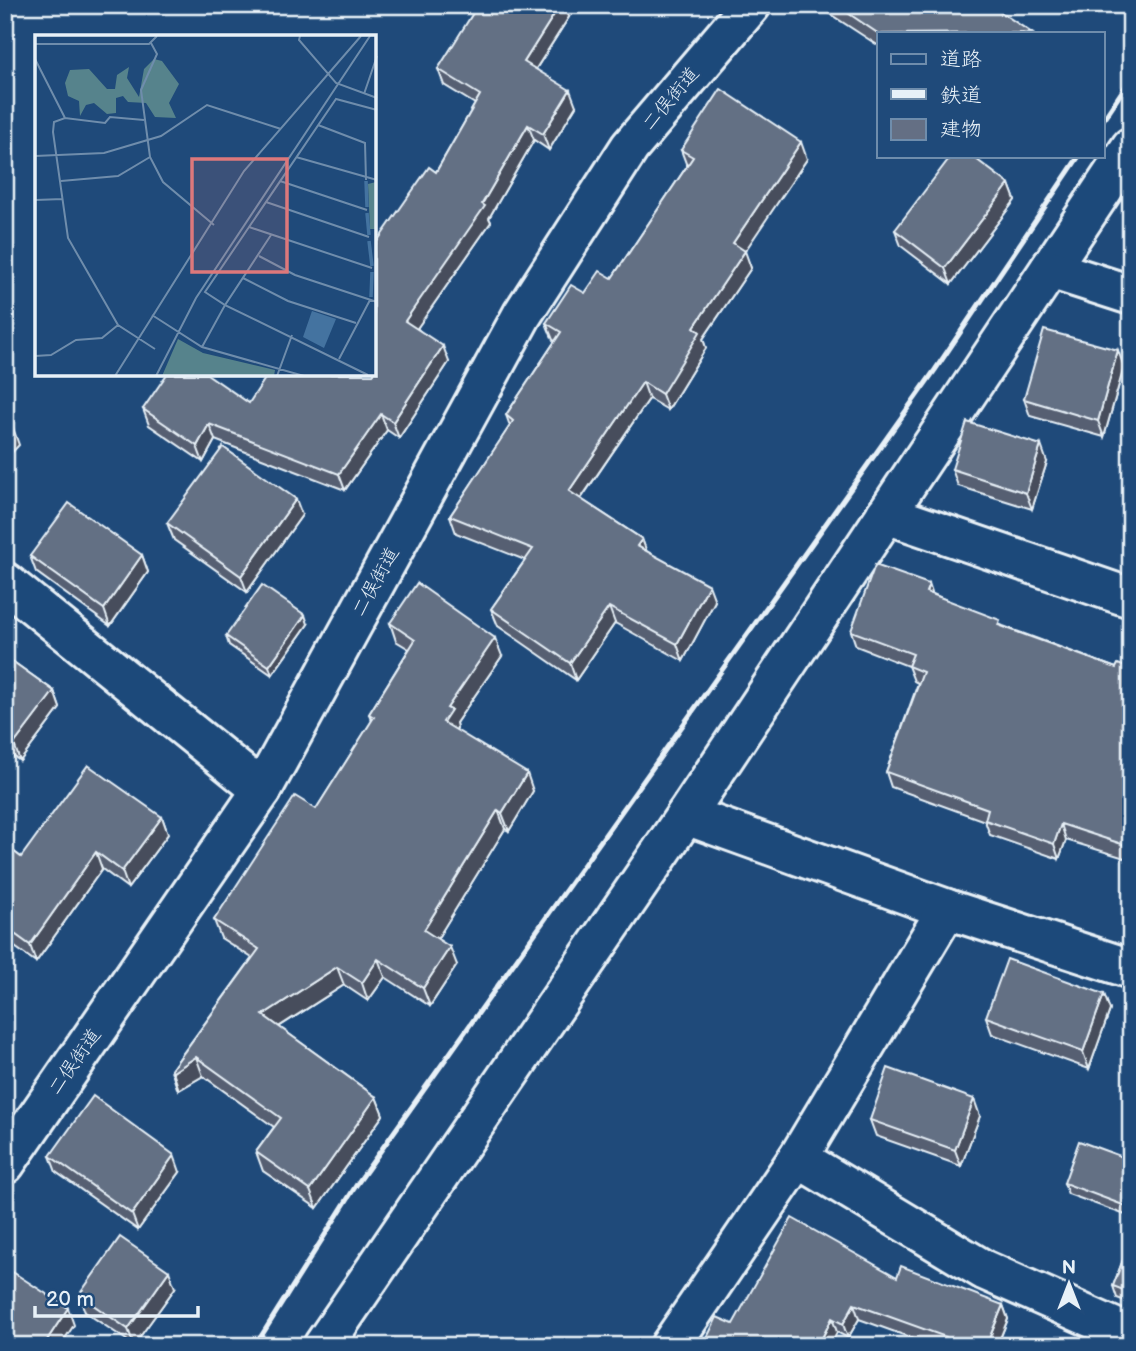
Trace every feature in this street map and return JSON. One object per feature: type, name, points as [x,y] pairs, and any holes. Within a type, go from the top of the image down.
[{"type":"street","name":"二俣街道","points":[[5,1164],[262,790],[522,315],[630,147],[751,5]]},
{"type":"street","points":[[323,1346],[685,815],[1131,147]]},
{"type":"street","points":[[1050,269],[1131,295]]},
{"type":"street","points":[[886,514],[1131,598]]},
{"type":"street","points":[[5,582],[262,790]]},
{"type":"street","points":[[685,815],[947,909],[1131,968]]},
{"type":"street","points":[[670,1346],[799,1158],[947,909]]},
{"type":"street","points":[[799,1158],[984,1270],[1131,1335]]},
{"type":"building","points":[[478,5],[560,5],[524,62],[570,90],[543,134],[528,125],[482,204],[485,206],[405,321],[443,346],[393,422],[381,414],[339,474],[209,424],[197,446],[143,409],[166,376],[210,376],[249,403],[267,376],[376,376],[376,243],[429,167],[436,172],[480,95],[438,69]]},
{"type":"building","points":[[836,5],[966,5],[975,11],[978,5],[990,5],[1030,32],[877,32]]},
{"type":"building","points":[[721,89],[801,142],[733,243],[745,251],[694,327],[700,332],[662,394],[643,382],[569,491],[642,539],[637,546],[709,585],[677,644],[609,607],[570,663],[491,609],[533,549],[450,516],[513,421],[506,415],[561,332],[546,323],[571,285],[585,293],[600,271],[612,278],[693,157],[681,150]]},
{"type":"building","points":[[949,158],[975,158],[1009,184],[945,268],[895,230]]},
{"type":"building","points":[[1044,330],[1118,350],[1098,421],[1024,399]]},
{"type":"building","points":[[5,421],[13,428],[5,437]]},
{"type":"building","points":[[967,422],[1041,445],[1026,493],[952,469]]},
{"type":"building","points":[[223,447],[296,499],[241,576],[167,523]]},
{"type":"building","points":[[69,503],[142,555],[104,609],[30,556]]},
{"type":"building","points":[[875,565],[929,584],[926,592],[1000,620],[998,625],[1116,668],[1118,664],[1131,669],[1131,847],[1061,824],[1054,844],[985,820],[988,809],[886,772],[923,672],[908,666],[913,654],[851,631]]},
{"type":"building","points":[[417,583],[495,638],[447,708],[451,710],[443,722],[527,773],[502,813],[498,810],[424,930],[450,947],[423,988],[378,959],[362,983],[337,967],[263,1015],[376,1097],[310,1190],[256,1152],[281,1118],[196,1057],[173,1072],[171,1070],[259,949],[214,920],[295,796],[316,809],[374,717],[369,714],[415,640],[390,623]]},
{"type":"building","points":[[262,585],[305,615],[269,666],[226,636]]},
{"type":"building","points":[[5,656],[54,691],[14,744],[5,738]]},
{"type":"building","points":[[88,765],[162,817],[122,871],[96,852],[30,945],[5,927],[5,845],[21,857]]},
{"type":"building","points":[[1007,959],[1104,994],[1083,1052],[986,1017]]},
{"type":"building","points":[[888,1068],[974,1099],[955,1150],[870,1120]]},
{"type":"building","points":[[93,1096],[174,1155],[132,1214],[50,1156]]},
{"type":"building","points":[[1079,1141],[1131,1160],[1131,1208],[1064,1183]]},
{"type":"building","points":[[792,1218],[897,1277],[901,1266],[1003,1305],[986,1346],[956,1346],[944,1341],[946,1337],[854,1304],[843,1324],[832,1318],[818,1346],[703,1346],[717,1317],[733,1324]]},
{"type":"building","points":[[120,1237],[169,1271],[128,1329],[79,1295]]},
{"type":"building","points":[[1131,1239],[1131,1293],[1113,1286]]},
{"type":"building","points":[[5,1267],[68,1308],[43,1346],[5,1344]]},
{"type":"building","points":[[997,1340],[1011,1346],[994,1346]]},
{"type":"railway","points":[[1104,118],[1131,78]]},
{"type":"railway","points":[[255,1346],[357,1184],[935,370],[1078,158]]}]
